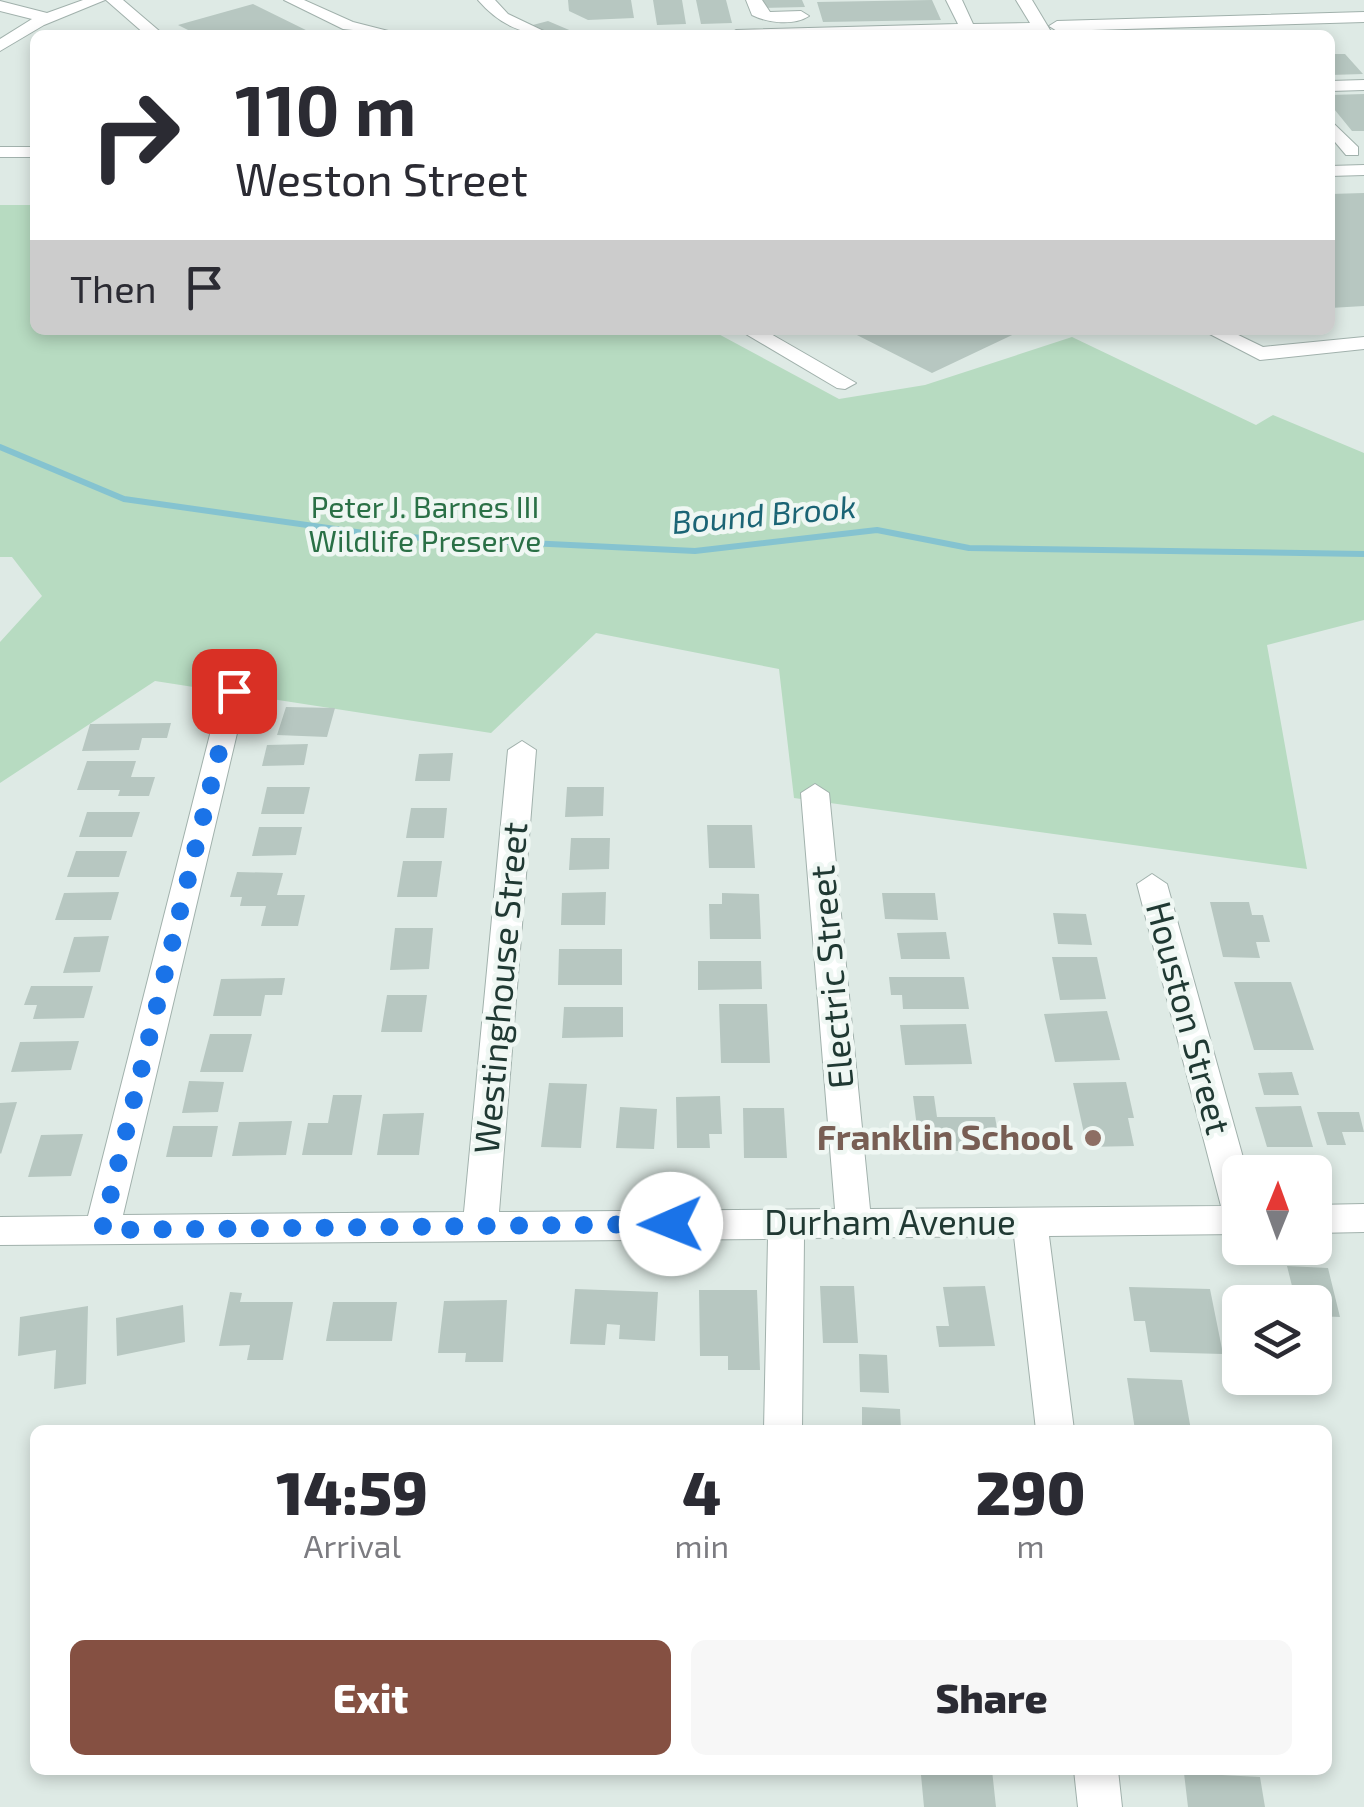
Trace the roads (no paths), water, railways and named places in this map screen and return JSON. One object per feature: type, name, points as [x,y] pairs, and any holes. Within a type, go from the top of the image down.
[{"type":"street","points":[[0,46],[48,18],[97,0]]},
{"type":"street","points":[[114,0],[150,30]]},
{"type":"street","points":[[292,0],[349,26],[370,30]]},
{"type":"street","points":[[486,0],[504,16],[533,30]]},
{"type":"street","points":[[754,0],[757,12],[767,16],[802,16]]},
{"type":"street","points":[[954,0],[968,29]]},
{"type":"street","points":[[1024,0],[1047,29]]},
{"type":"street","points":[[0,6],[48,18]]},
{"type":"street","points":[[950,30],[1364,17]]},
{"type":"street","points":[[1335,86],[1364,84]]},
{"type":"street","points":[[1335,130],[1358,154]]},
{"type":"street","points":[[0,152],[30,152]]},
{"type":"street","points":[[1335,171],[1364,170]]},
{"type":"street","points":[[758,335],[845,382]]},
{"type":"street","points":[[1222,335],[1260,354],[1364,343]]},
{"type":"street","points":[[102,1230],[234,691]]},
{"type":"street","name":"Westinghouse Street","points":[[480,1227],[522,750]]},
{"type":"street","name":"Electric Street","points":[[815,793],[854,1222]]},
{"type":"street","name":"Houston Street","points":[[1152,884],[1225,1155]]},
{"type":"street","points":[[1332,1219],[1364,1218]]},
{"type":"street","name":"Durham Avenue","points":[[0,1230],[1222,1220]]},
{"type":"street","points":[[783,1425],[786,1222]]},
{"type":"street","points":[[1030,1223],[1054,1425]]},
{"type":"street","points":[[1097,1775],[1100,1807]]},
{"type":"waterway","name":"Bound Brook","points":[[0,447],[124,499],[385,536],[695,551],[877,530],[969,548],[1364,554]]},
{"type":"place","name":"Franklin School","points":[[1093,1138]]},
{"type":"park label","name":"Peter J. Barnes III Wildlife Preserve","points":[[425,525]]}]
